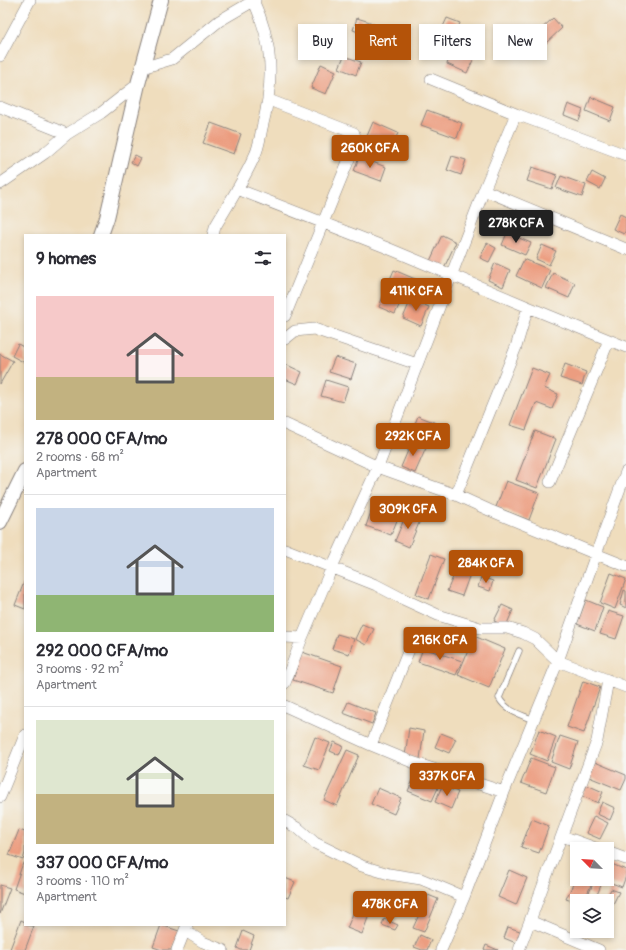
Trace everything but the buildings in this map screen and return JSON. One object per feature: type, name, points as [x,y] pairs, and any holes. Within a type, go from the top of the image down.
[{"type":"street","points":[[0,56],[30,0]]},
{"type":"street","points":[[101,234],[142,68],[161,0]]},
{"type":"street","points":[[142,68],[172,59],[220,21],[254,0],[267,42],[271,68],[268,100],[256,153],[215,227],[213,234]]},
{"type":"street","points":[[431,78],[516,114],[626,155]]},
{"type":"street","points":[[0,184],[45,153],[67,134],[101,113],[138,84]]},
{"type":"street","points":[[268,100],[354,133],[356,142],[286,314]]},
{"type":"street","points":[[0,107],[67,134]]},
{"type":"street","points":[[286,680],[332,567],[378,467],[484,190],[516,114]]},
{"type":"street","points":[[237,189],[323,222],[626,347]]},
{"type":"street","points":[[484,190],[626,249]]},
{"type":"street","points":[[456,495],[516,347],[528,307]]},
{"type":"street","points":[[286,338],[295,331],[314,329],[417,364]]},
{"type":"street","points":[[550,482],[609,340]]},
{"type":"street","points":[[286,424],[378,467],[456,495],[626,566]]},
{"type":"street","points":[[441,950],[464,897],[504,792],[535,720],[558,661],[626,472]]},
{"type":"street","points":[[0,522],[24,473]]},
{"type":"street","points":[[286,549],[376,585],[438,615],[480,628],[507,628],[523,633],[535,639],[558,661],[626,687]]},
{"type":"street","points":[[286,637],[302,638]]},
{"type":"street","points":[[371,745],[412,642]]},
{"type":"street","points":[[519,950],[597,741],[608,680]]},
{"type":"street","points":[[286,706],[412,762],[504,792]]},
{"type":"street","points":[[0,797],[24,737]]},
{"type":"street","points":[[286,822],[299,829],[316,843],[362,866],[388,874],[421,879],[464,897]]},
{"type":"street","points":[[562,836],[579,842]]},
{"type":"street","points":[[614,855],[626,859]]},
{"type":"street","points":[[530,922],[599,950]]},
{"type":"street","points":[[177,950],[186,928],[203,942],[223,950]]},
{"type":"lane","points":[[519,651],[499,698],[502,704],[509,710],[535,720]]}]
